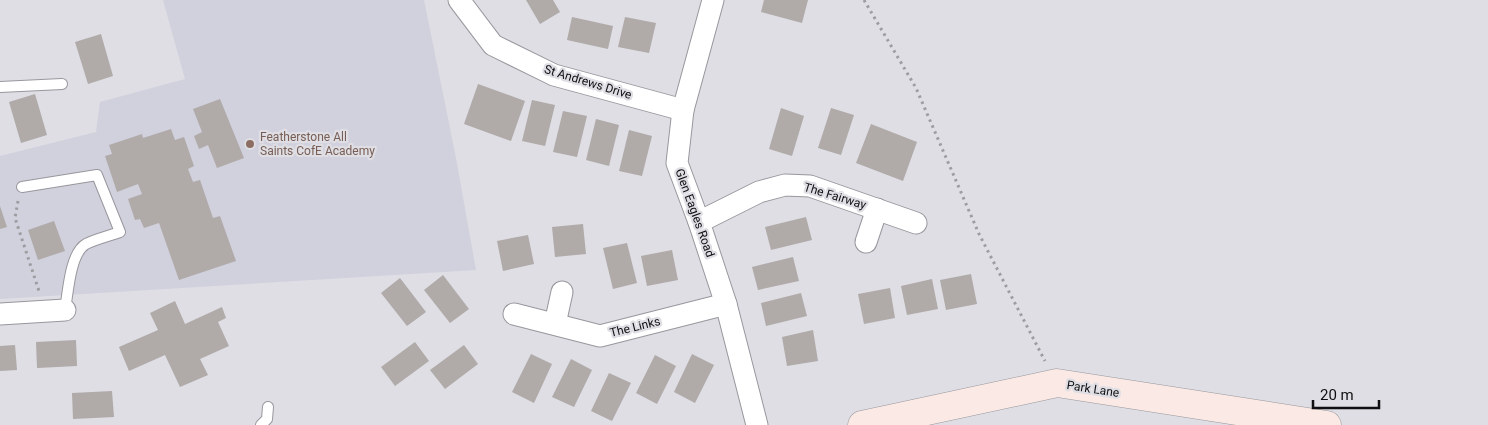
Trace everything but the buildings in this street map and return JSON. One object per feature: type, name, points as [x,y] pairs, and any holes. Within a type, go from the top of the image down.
[{"type":"main road","name":"Park Lane","points":[[862,425],[1057,383],[1327,425]]},
{"type":"street","name":"St Andrews Drive","points":[[459,0],[493,45],[554,75],[683,110]]},
{"type":"street","name":"Glen Eagles Road","points":[[713,0],[683,110],[677,162],[726,304],[757,425]]},
{"type":"street","name":"The Fairway","points":[[699,222],[759,192],[785,184],[810,186],[916,223]]},
{"type":"street","points":[[866,242],[878,209]]},
{"type":"street","points":[[555,324],[562,292]]},
{"type":"street","name":"The Links","points":[[514,314],[600,336],[726,304]]},
{"type":"street","points":[[0,314],[65,310]]},
{"type":"lane","points":[[0,87],[62,84]]},
{"type":"lane","points":[[22,187],[97,175],[120,232],[85,245],[77,253],[65,310]]},
{"type":"lane","points":[[261,425],[267,419],[268,407]]},
{"type":"path","points":[[864,0],[916,88],[979,234],[1057,383]]},
{"type":"path","points":[[22,187],[15,218],[39,290],[43,311]]},
{"type":"shaded area","name":"Featherstone All Saints CofE Academy","points":[[163,0],[424,0],[456,158],[476,270],[0,299],[0,156],[96,132],[100,102],[185,79]]},
{"type":"place","name":"Featherstone All Saints CofE Academy","points":[[250,144]]}]
